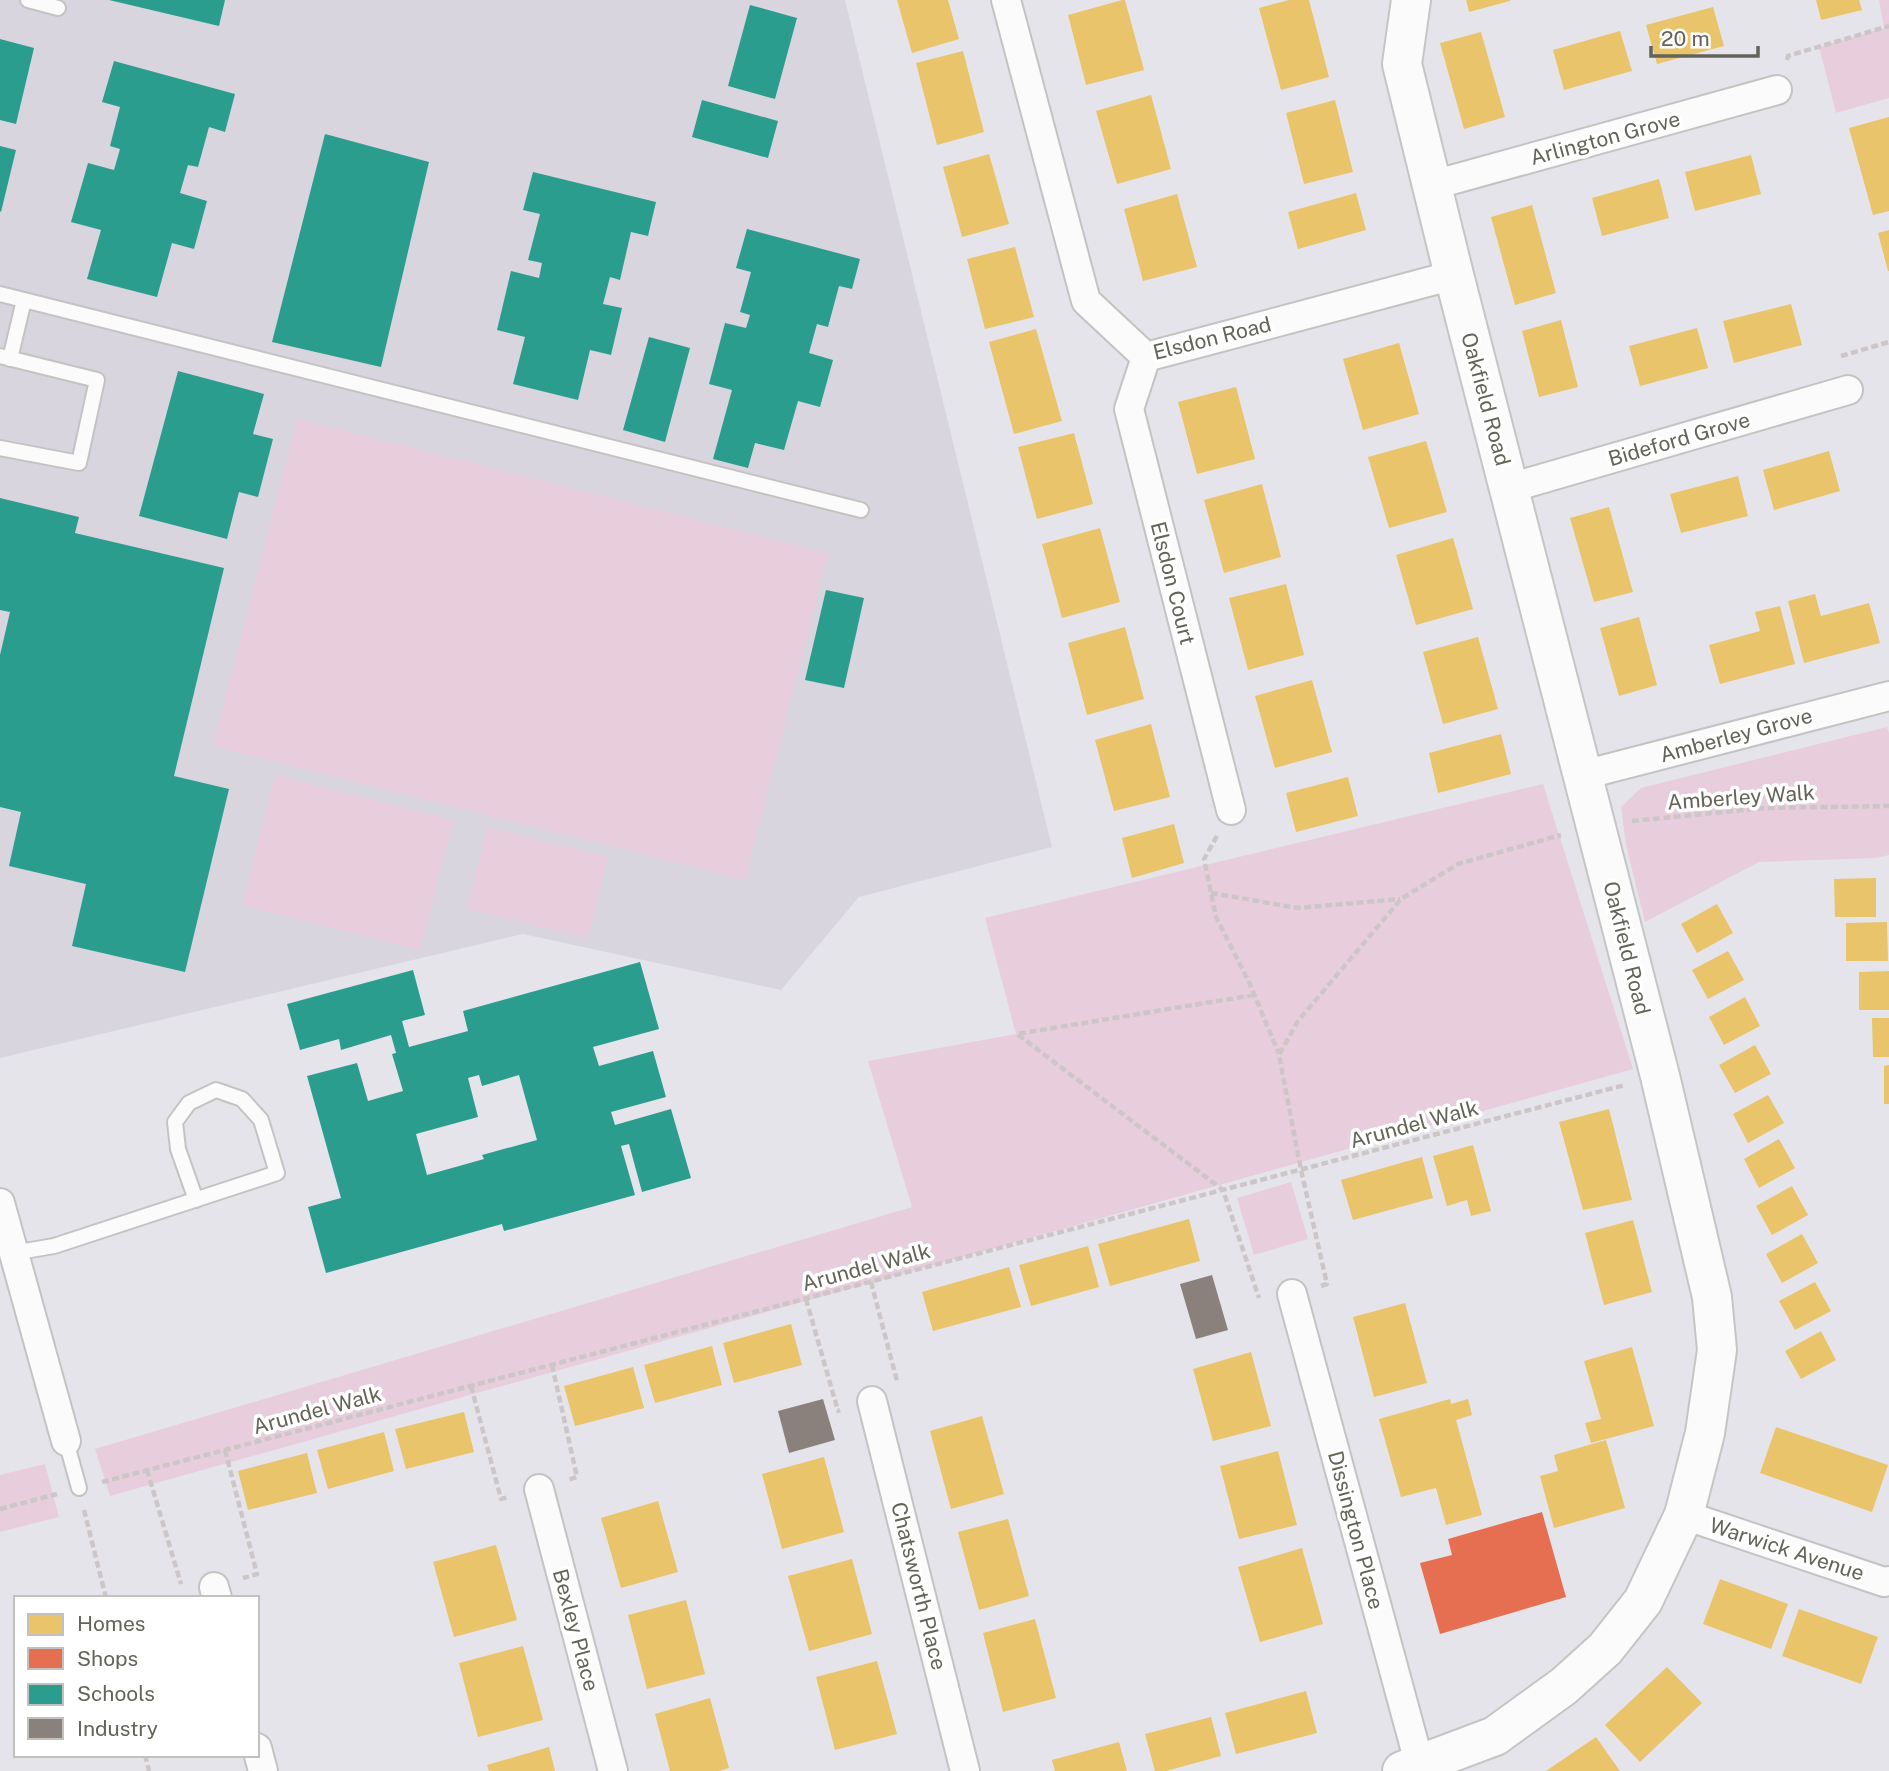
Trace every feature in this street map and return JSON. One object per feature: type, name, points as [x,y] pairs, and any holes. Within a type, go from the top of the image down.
[{"type":"street","name":"Elsdon Road","points":[[1006,0],[1086,301],[1146,356],[1454,275]]},
{"type":"street","name":"Oakfield Road","points":[[1411,0],[1402,64],[1660,1076],[1712,1297],[1717,1350],[1705,1433],[1684,1515],[1643,1601],[1605,1649],[1564,1686],[1495,1736],[1411,1769]]},
{"type":"street","name":"Arlington Grove","points":[[1433,185],[1777,90]]},
{"type":"street","name":"Elsdon Court","points":[[1146,356],[1129,410],[1231,810]]},
{"type":"street","name":"Bideford Grove","points":[[1510,488],[1848,390]]},
{"type":"street","name":"Amberley Grove","points":[[1583,775],[1889,695]]},
{"type":"street","points":[[0,1203],[66,1441]]},
{"type":"street","name":"Dissington Place","points":[[1292,1294],[1411,1769]]},
{"type":"street","name":"Chatsworth Place","points":[[872,1401],[965,1771]]},
{"type":"street","name":"Bexley Place","points":[[539,1489],[613,1771]]},
{"type":"street","name":"Warwick Avenue","points":[[1684,1515],[1885,1582],[1889,1581]]},
{"type":"lane","points":[[28,0],[58,8]]},
{"type":"lane","points":[[0,294],[861,510]]},
{"type":"lane","points":[[0,448],[79,463],[97,380],[5,357],[24,300]]},
{"type":"lane","points":[[13,1253],[54,1246],[195,1200],[277,1173],[261,1120],[242,1099],[216,1090],[189,1103],[175,1122],[178,1149],[195,1200]]},
{"type":"lane","points":[[66,1441],[79,1488]]},
{"type":"path","points":[[1777,90],[1788,57],[1889,26]]},
{"type":"path","name":"Amberley Walk","points":[[1401,899],[1458,864],[1596,825],[1765,808],[1889,806]]},
{"type":"path","points":[[1231,810],[1204,859],[1216,917],[1254,995],[1279,1055],[1327,1284],[1261,1304],[1223,1190],[1017,1034],[1254,995]]},
{"type":"path","points":[[1211,893],[1298,908],[1401,899]]},
{"type":"path","points":[[1279,1055],[1298,1021],[1401,899]]},
{"type":"path","name":"Arundel Walk","points":[[0,1509],[1660,1076]]},
{"type":"path","points":[[806,1299],[838,1410],[900,1393],[871,1282]]},
{"type":"path","points":[[471,1386],[501,1499],[577,1477],[552,1365]]},
{"type":"path","points":[[147,1471],[184,1594],[215,1592],[257,1574],[225,1450]]},
{"type":"path","points":[[79,1488],[106,1596]]},
{"type":"shaded area","points":[[0,0],[845,0],[1052,847],[859,897],[781,990],[523,934],[0,1058]]},
{"type":"shaded area","points":[[1879,0],[1889,0],[1889,98],[1836,113],[1819,47],[1884,28]]},
{"type":"shaded area","points":[[297,419],[828,553],[745,880],[213,746]]},
{"type":"shaded area","points":[[1887,727],[1889,855],[1876,858],[1759,862],[1645,922],[1626,845],[1621,807],[1641,788]]},
{"type":"shaded area","points":[[275,775],[453,820],[420,950],[242,905]]},
{"type":"shaded area","points":[[1543,784],[1633,1069],[110,1496],[95,1449],[912,1207],[868,1061],[1016,1034],[985,918]]},
{"type":"shaded area","points":[[487,827],[608,857],[588,938],[467,909]]},
{"type":"shaded area","points":[[1291,1182],[1308,1239],[1254,1255],[1237,1198]]},
{"type":"shaded area","points":[[45,1464],[59,1517],[0,1532],[0,1475]]},
{"type":"building: Homes","points":[[897,0],[948,0],[959,39],[912,53]]},
{"type":"building: Homes","points":[[1125,0],[1144,70],[1086,85],[1068,15]]},
{"type":"building: Homes","points":[[1289,0],[1309,0],[1329,77],[1281,90],[1259,8]]},
{"type":"building: Homes","points":[[1466,0],[1510,0],[1510,1],[1469,12]]},
{"type":"building: Homes","points":[[1816,0],[1859,0],[1862,10],[1821,20]]},
{"type":"building: Homes","points":[[1713,7],[1724,46],[1657,64],[1646,25]]},
{"type":"building: Homes","points":[[1620,31],[1632,71],[1564,90],[1553,50]]},
{"type":"building: Homes","points":[[1481,32],[1505,117],[1464,129],[1440,43]]},
{"type":"building: Homes","points":[[963,51],[984,132],[937,145],[916,63]]},
{"type":"building: Homes","points":[[1151,95],[1171,169],[1117,184],[1096,111]]},
{"type":"building: Homes","points":[[1335,100],[1353,172],[1304,184],[1286,113]]},
{"type":"building: Homes","points":[[1889,117],[1889,211],[1873,215],[1849,128]]},
{"type":"building: Homes","points":[[989,154],[1009,224],[962,237],[943,167]]},
{"type":"building: Homes","points":[[1751,155],[1761,194],[1695,211],[1685,172]]},
{"type":"building: Homes","points":[[1659,179],[1669,218],[1602,236],[1592,198]]},
{"type":"building: Homes","points":[[1356,193],[1366,230],[1298,249],[1288,212]]},
{"type":"building: Homes","points":[[1177,194],[1197,267],[1143,281],[1124,209]]},
{"type":"building: Homes","points":[[1532,205],[1556,293],[1515,305],[1491,217]]},
{"type":"building: Homes","points":[[1889,230],[1889,271],[1888,271],[1878,233]]},
{"type":"building: Homes","points":[[1015,247],[1034,317],[985,329],[967,259]]},
{"type":"building: Homes","points":[[1791,304],[1802,345],[1734,363],[1723,321]]},
{"type":"building: Homes","points":[[1561,320],[1578,387],[1539,397],[1522,331]]},
{"type":"building: Homes","points":[[1697,328],[1708,368],[1640,386],[1629,346]]},
{"type":"building: Homes","points":[[1036,329],[1062,421],[1014,434],[989,342]]},
{"type":"building: Homes","points":[[1399,343],[1419,414],[1363,430],[1343,359]]},
{"type":"building: Homes","points":[[1236,387],[1255,459],[1197,474],[1178,402]]},
{"type":"building: Homes","points":[[1074,433],[1093,504],[1037,519],[1018,447]]},
{"type":"building: Homes","points":[[1426,441],[1447,512],[1389,528],[1368,457]]},
{"type":"building: Homes","points":[[1829,451],[1840,491],[1774,510],[1763,470]]},
{"type":"building: Homes","points":[[1738,476],[1748,516],[1681,533],[1670,494]]},
{"type":"building: Homes","points":[[1262,484],[1281,557],[1224,573],[1204,500]]},
{"type":"building: Homes","points":[[1609,507],[1633,592],[1594,602],[1570,518]]},
{"type":"building: Homes","points":[[1100,528],[1120,602],[1062,618],[1042,544]]},
{"type":"building: Homes","points":[[1453,538],[1473,609],[1416,625],[1396,555]]},
{"type":"building: Homes","points":[[1286,584],[1304,655],[1248,670],[1229,598]]},
{"type":"building: Homes","points":[[1815,594],[1821,616],[1869,603],[1880,643],[1804,663],[1788,601]]},
{"type":"building: Homes","points":[[1780,606],[1795,664],[1720,684],[1709,645],[1760,631],[1755,612]]},
{"type":"building: Homes","points":[[1639,617],[1657,685],[1619,696],[1600,628]]},
{"type":"building: Homes","points":[[1125,627],[1144,699],[1087,715],[1068,643]]},
{"type":"building: Homes","points":[[1478,637],[1498,709],[1443,724],[1423,652]]},
{"type":"building: Homes","points":[[1312,680],[1332,752],[1275,768],[1255,696]]},
{"type":"building: Homes","points":[[1151,724],[1170,797],[1114,811],[1095,740]]},
{"type":"building: Homes","points":[[1501,734],[1511,774],[1438,793],[1429,753]]},
{"type":"building: Homes","points":[[1348,777],[1358,816],[1296,832],[1286,793]]},
{"type":"building: Homes","points":[[1174,824],[1184,863],[1132,878],[1122,838]]},
{"type":"building: Homes","points":[[1876,878],[1876,917],[1835,917],[1834,879]]},
{"type":"building: Homes","points":[[1717,904],[1733,933],[1697,953],[1681,924]]},
{"type":"building: Homes","points":[[1887,922],[1888,961],[1846,961],[1846,923]]},
{"type":"building: Homes","points":[[1728,951],[1744,980],[1708,999],[1692,970]]},
{"type":"building: Homes","points":[[1889,971],[1889,1010],[1859,1010],[1859,972]]},
{"type":"building: Homes","points":[[1745,997],[1760,1026],[1724,1045],[1709,1017]]},
{"type":"building: Homes","points":[[1872,1018],[1889,1018],[1889,1057],[1873,1057]]},
{"type":"building: Homes","points":[[1755,1045],[1771,1074],[1735,1093],[1719,1065]]},
{"type":"building: Homes","points":[[1889,1065],[1889,1104],[1884,1104],[1884,1066]]},
{"type":"building: Homes","points":[[1768,1095],[1784,1123],[1748,1143],[1733,1114]]},
{"type":"building: Homes","points":[[1609,1109],[1632,1200],[1583,1210],[1559,1122]]},
{"type":"building: Homes","points":[[1779,1139],[1795,1168],[1759,1188],[1744,1159]]},
{"type":"building: Homes","points":[[1473,1145],[1491,1211],[1471,1216],[1467,1200],[1447,1206],[1433,1156]]},
{"type":"building: Homes","points":[[1422,1157],[1433,1198],[1353,1220],[1341,1180]]},
{"type":"building: Homes","points":[[1792,1186],[1808,1215],[1772,1235],[1756,1206]]},
{"type":"building: Homes","points":[[1189,1219],[1200,1261],[1110,1286],[1098,1244]]},
{"type":"building: Homes","points":[[1633,1220],[1652,1292],[1604,1305],[1585,1233]]},
{"type":"building: Homes","points":[[1802,1234],[1818,1263],[1782,1283],[1766,1254]]},
{"type":"building: Homes","points":[[1088,1246],[1099,1287],[1031,1306],[1019,1265]]},
{"type":"building: Homes","points":[[1009,1267],[1021,1307],[933,1331],[922,1292]]},
{"type":"building: Homes","points":[[1815,1282],[1831,1311],[1795,1330],[1779,1301]]},
{"type":"building: Homes","points":[[1405,1303],[1427,1383],[1374,1397],[1353,1317]]},
{"type":"building: Homes","points":[[791,1324],[802,1365],[734,1383],[723,1343]]},
{"type":"building: Homes","points":[[1821,1331],[1836,1360],[1801,1379],[1785,1351]]},
{"type":"building: Homes","points":[[712,1346],[722,1385],[655,1403],[644,1365]]},
{"type":"building: Homes","points":[[1632,1347],[1654,1426],[1591,1443],[1585,1423],[1601,1419],[1584,1361]]},
{"type":"building: Homes","points":[[1251,1352],[1271,1426],[1213,1441],[1193,1369]]},
{"type":"building: Homes","points":[[633,1367],[644,1408],[575,1426],[564,1386]]},
{"type":"building: Homes","points":[[1450,1399],[1451,1404],[1468,1399],[1472,1415],[1456,1420],[1482,1515],[1446,1525],[1436,1488],[1401,1497],[1379,1419]]},
{"type":"building: Homes","points":[[464,1412],[474,1452],[406,1469],[395,1429]]},
{"type":"building: Homes","points":[[982,1416],[1004,1494],[951,1509],[930,1431]]},
{"type":"building: Homes","points":[[1776,1427],[1888,1465],[1872,1512],[1760,1473]]},
{"type":"building: Homes","points":[[384,1432],[394,1471],[328,1489],[317,1450]]},
{"type":"building: Homes","points":[[1606,1440],[1625,1508],[1554,1528],[1540,1476],[1558,1471],[1554,1455]]},
{"type":"building: Homes","points":[[1278,1451],[1297,1525],[1239,1539],[1220,1466]]},
{"type":"building: Homes","points":[[307,1453],[317,1493],[248,1510],[238,1471]]},
{"type":"building: Homes","points":[[824,1457],[844,1532],[782,1549],[762,1474]]},
{"type":"building: Homes","points":[[658,1501],[678,1572],[621,1588],[601,1518]]},
{"type":"building: Homes","points":[[1008,1519],[1029,1596],[979,1610],[958,1532]]},
{"type":"building: Homes","points":[[496,1545],[517,1620],[454,1637],[433,1562]]},
{"type":"building: Homes","points":[[1302,1548],[1323,1624],[1260,1642],[1238,1567]]},
{"type":"building: Homes","points":[[852,1559],[872,1634],[809,1651],[788,1576]]},
{"type":"building: Homes","points":[[1720,1579],[1788,1604],[1771,1649],[1703,1624]]},
{"type":"building: Homes","points":[[686,1600],[705,1674],[647,1689],[628,1615]]},
{"type":"building: Homes","points":[[1799,1609],[1878,1637],[1861,1684],[1782,1656]]},
{"type":"building: Homes","points":[[1035,1619],[1056,1698],[1003,1712],[983,1633]]},
{"type":"building: Homes","points":[[523,1646],[543,1720],[478,1737],[459,1663]]},
{"type":"building: Homes","points":[[877,1661],[897,1734],[835,1750],[816,1677]]},
{"type":"building: Homes","points":[[1667,1667],[1702,1703],[1640,1762],[1605,1725]]},
{"type":"building: Homes","points":[[1306,1691],[1317,1733],[1236,1754],[1225,1713]]},
{"type":"building: Homes","points":[[710,1698],[729,1768],[719,1771],[670,1771],[655,1714]]},
{"type":"building: Homes","points":[[1211,1717],[1221,1756],[1166,1771],[1155,1771],[1145,1734]]},
{"type":"building: Homes","points":[[1596,1737],[1620,1771],[1546,1771],[1565,1758]]},
{"type":"building: Homes","points":[[1119,1742],[1127,1771],[1055,1771],[1052,1760]]},
{"type":"building: Homes","points":[[549,1747],[555,1771],[489,1771],[487,1765]]},
{"type":"building: Shops","points":[[1542,1512],[1566,1597],[1440,1634],[1420,1563],[1452,1555],[1448,1539]]},
{"type":"building: Schools","points":[[109,0],[225,0],[219,26]]},
{"type":"building: Schools","points":[[750,5],[797,18],[775,99],[728,86]]},
{"type":"building: Schools","points":[[0,39],[34,48],[16,124],[0,120]]},
{"type":"building: Schools","points":[[114,61],[235,94],[225,132],[209,127],[198,167],[188,165],[180,193],[207,201],[194,249],[172,243],[157,297],[87,279],[101,230],[71,222],[88,163],[114,170],[120,149],[110,146],[120,107],[102,102]]},
{"type":"building: Schools","points":[[702,100],[778,121],[768,158],[692,137]]},
{"type":"building: Schools","points":[[325,134],[429,162],[381,367],[272,342]]},
{"type":"building: Schools","points":[[0,146],[16,150],[1,212],[0,211]]},
{"type":"building: Schools","points":[[533,172],[656,202],[648,236],[631,232],[620,280],[610,277],[603,304],[622,308],[611,355],[590,350],[578,400],[513,384],[525,337],[497,330],[511,271],[539,278],[542,263],[528,260],[540,214],[523,210]]},
{"type":"building: Schools","points":[[747,229],[860,259],[852,289],[839,286],[828,327],[817,324],[809,353],[833,360],[820,407],[798,401],[784,450],[755,443],[748,468],[713,459],[732,390],[709,384],[725,323],[746,328],[750,315],[740,312],[751,272],[736,268]]},
{"type":"building: Schools","points":[[649,337],[690,348],[665,442],[623,430]]},
{"type":"building: Schools","points":[[178,371],[264,394],[253,434],[273,439],[258,497],[239,492],[227,539],[139,516]]},
{"type":"building: Schools","points":[[0,498],[79,517],[75,533],[224,568],[174,776],[229,789],[185,972],[72,946],[86,884],[9,866],[21,812],[0,807],[0,655],[10,612],[0,610]]},
{"type":"building: Schools","points":[[826,590],[864,598],[844,688],[805,680]]},
{"type":"building: Schools","points":[[640,962],[659,1029],[593,1047],[599,1066],[653,1051],[666,1097],[611,1112],[615,1125],[671,1109],[691,1178],[642,1192],[629,1144],[621,1146],[635,1195],[504,1231],[502,1224],[326,1273],[308,1207],[341,1198],[307,1076],[357,1063],[368,1101],[403,1091],[392,1054],[396,1053],[391,1035],[341,1050],[339,1039],[300,1050],[287,1004],[413,970],[425,1015],[402,1021],[409,1047],[468,1031],[463,1011]],"holes":[[[479,1075],[482,1086],[519,1075],[537,1140],[482,1155],[484,1159],[427,1175],[416,1134],[478,1117],[468,1078]]]},
{"type":"building: Industry","points":[[1212,1275],[1228,1330],[1196,1339],[1180,1284]]},
{"type":"building: Industry","points":[[823,1399],[835,1440],[789,1453],[778,1411]]}]
